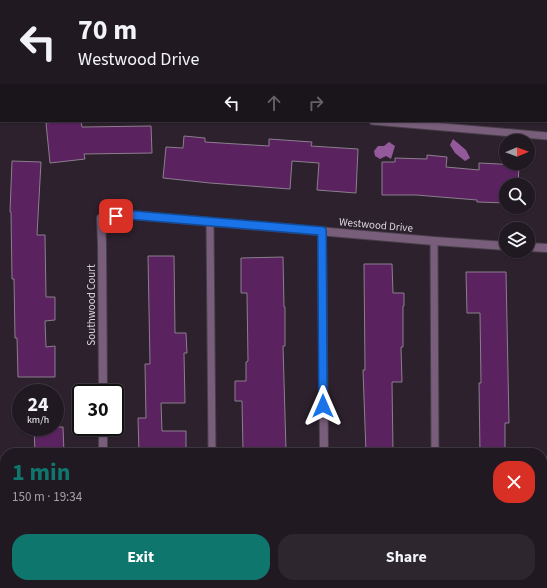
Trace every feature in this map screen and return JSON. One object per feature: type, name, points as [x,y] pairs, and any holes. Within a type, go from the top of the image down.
[{"type":"street","name":"Westwood Drive","points":[[101,218],[131,215],[499,246]]},
{"type":"street","name":"Southwood Court","points":[[101,218],[103,384]]},
{"type":"street","points":[[322,231],[324,448]]},
{"type":"street","points":[[535,247],[547,248]]},
{"type":"street","points":[[103,436],[103,448]]},
{"type":"street","points":[[547,461],[547,588]]},
{"type":"lane","points":[[385,122],[547,136]]},
{"type":"lane","points":[[210,222],[212,448]]},
{"type":"lane","points":[[434,241],[434,448]]},
{"type":"shaded area","points":[[453,139],[466,150],[470,158],[465,161],[455,153],[450,145]]},
{"type":"shaded area","points":[[389,142],[395,146],[391,159],[386,156],[380,159],[375,156],[374,151],[378,146],[384,146]]},
{"type":"building","points":[[81,122],[82,127],[151,126],[152,153],[84,154],[85,159],[50,163],[46,123]]},
{"type":"building","points":[[184,136],[205,138],[205,142],[269,146],[269,139],[312,142],[311,146],[358,149],[356,193],[317,190],[319,163],[292,161],[290,189],[163,178],[166,147],[183,148]]},
{"type":"building","points":[[427,155],[447,157],[446,167],[479,170],[479,163],[499,164],[499,170],[519,170],[518,178],[499,178],[499,203],[477,202],[477,200],[416,195],[382,195],[382,162],[395,162],[395,158],[427,159]]},
{"type":"building","points":[[12,161],[41,162],[37,235],[45,235],[46,297],[55,297],[55,320],[45,321],[46,347],[55,346],[55,377],[18,377],[17,338],[15,338],[14,279],[12,279],[10,212]]},
{"type":"building","points":[[148,256],[174,256],[175,333],[186,333],[187,353],[184,353],[185,403],[161,403],[162,431],[186,431],[186,448],[139,448],[138,418],[146,418],[145,364],[150,364]]},
{"type":"building","points":[[283,257],[285,346],[283,346],[286,448],[243,448],[242,401],[235,401],[235,381],[246,381],[246,362],[248,361],[247,293],[241,293],[241,258]]},
{"type":"building","points":[[364,264],[392,264],[393,293],[404,293],[403,347],[401,347],[402,382],[392,382],[393,448],[366,448],[363,370],[365,370]]},
{"type":"building","points":[[466,272],[506,272],[509,423],[505,423],[505,448],[480,448],[480,313],[467,313]]},
{"type":"building","points":[[34,436],[63,436],[64,448],[35,448]]},
{"type":"route","points":[[116,216],[131,215],[322,231],[323,406]]}]
